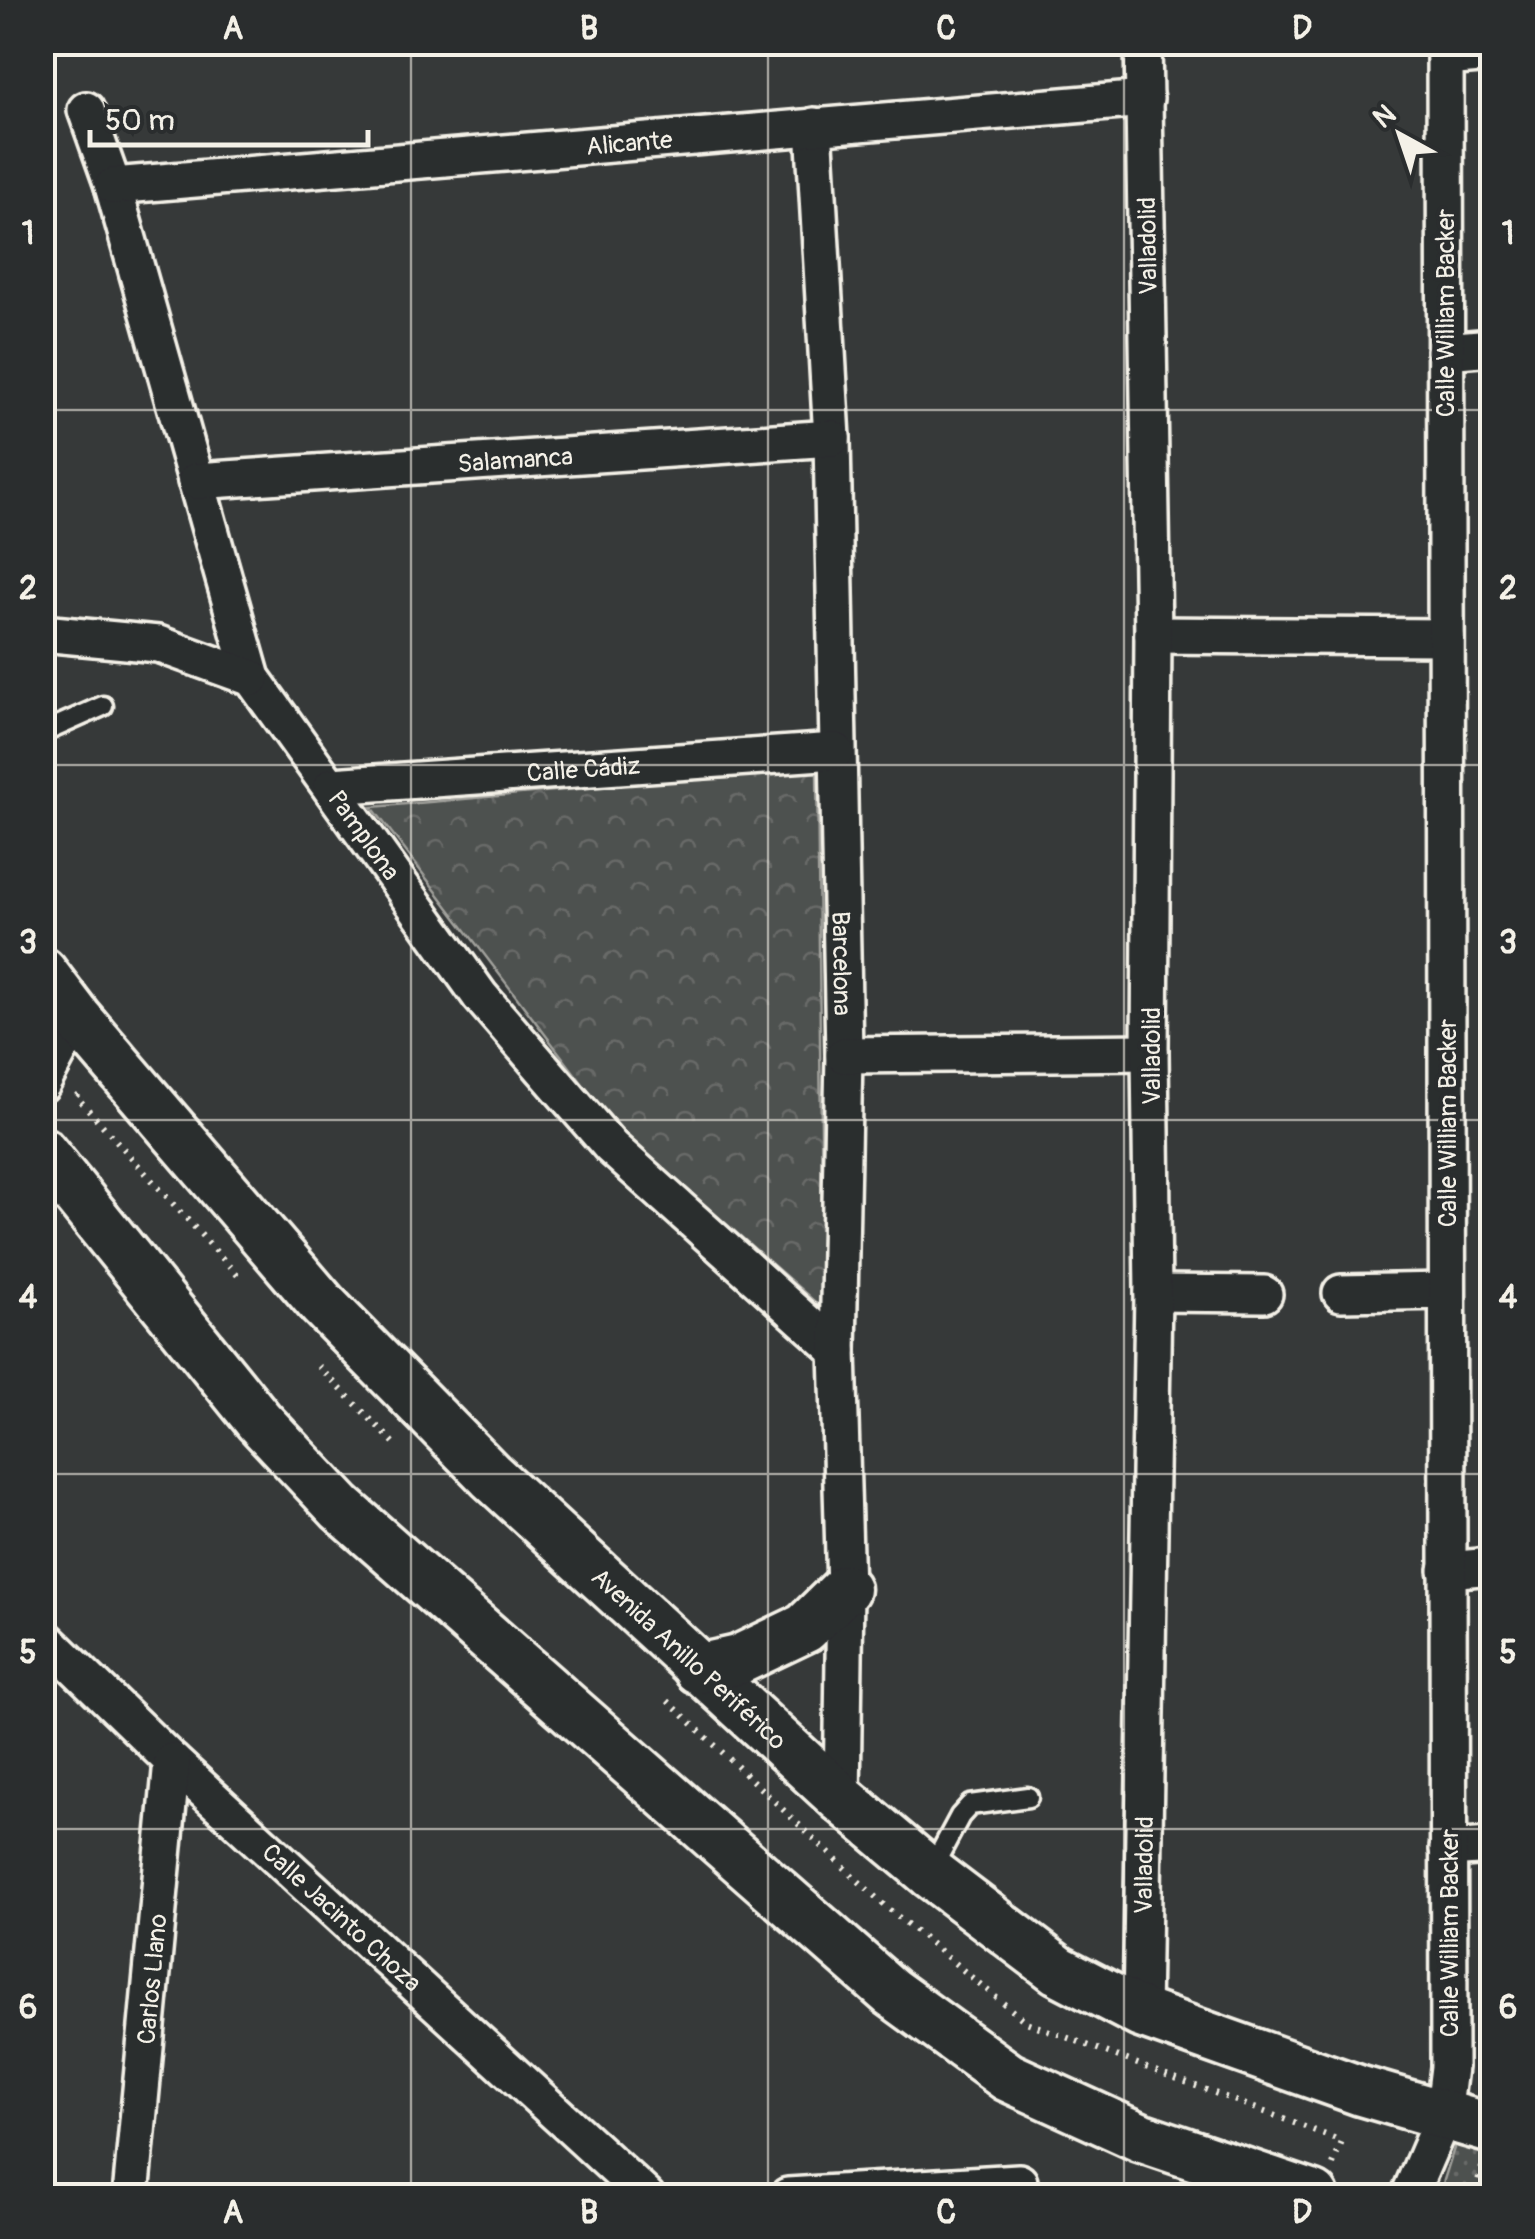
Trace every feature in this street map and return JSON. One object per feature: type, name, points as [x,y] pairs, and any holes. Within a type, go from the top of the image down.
[{"type":"street","name":"Valladolid","points":[[1141,2012],[1153,1292],[1152,635],[1144,42]]},
{"type":"street","points":[[1445,50],[1492,54]]},
{"type":"street","name":"Calle William Backer","points":[[1409,2196],[1442,2117],[1449,2068],[1445,50]]},
{"type":"street","name":"Alicante","points":[[114,186],[1145,99]]},
{"type":"street","name":"Pamplona","points":[[86,110],[114,186],[252,678],[480,996],[612,1147],[838,1351]]},
{"type":"street","name":"Barcelona","points":[[814,126],[832,438],[844,1055],[838,1351],[845,1589],[842,1799]]},
{"type":"street","points":[[1446,351],[1492,347]]},
{"type":"street","name":"Salamanca","points":[[196,481],[832,438]]},
{"type":"street","points":[[42,632],[158,644],[252,678]]},
{"type":"street","points":[[1152,635],[1446,637]]},
{"type":"street","name":"Calle Cádiz","points":[[332,786],[836,751]]},
{"type":"street","points":[[42,1084],[53,989]]},
{"type":"street","name":"Avenida Anillo Periférico","points":[[53,989],[322,1304],[491,1476],[842,1799],[930,1872],[1058,1970],[1141,2012],[1361,2091],[1442,2117],[1492,2128]]},
{"type":"street","points":[[844,1055],[1150,1052]]},
{"type":"street","points":[[42,1152],[259,1421],[341,1508],[890,1992],[1008,2077],[1140,2137],[1321,2187]]},
{"type":"street","points":[[1341,1293],[1447,1291]]},
{"type":"street","points":[[1153,1292],[1264,1294]]},
{"type":"street","points":[[1447,1570],[1492,1566]]},
{"type":"street","points":[[698,1668],[738,1660],[805,1628],[845,1589]]},
{"type":"street","name":"Calle Jacinto Choza","points":[[42,1635],[172,1762],[646,2196]]},
{"type":"street","name":"Carlos Llano","points":[[130,2196],[172,1762]]},
{"type":"street","points":[[1448,1849],[1492,1846]]},
{"type":"street","points":[[788,2196],[1020,2182]]},
{"type":"lane","points":[[42,732],[103,706]]},
{"type":"lane","points":[[930,1872],[970,1805],[1028,1797]]},
{"type":"path","points":[[1321,2187],[1361,2091]]},
{"type":"green space","points":[[817,768],[823,1309],[614,1125],[372,807]]},
{"type":"green space","points":[[1455,2145],[1492,2155],[1492,2196],[1439,2196]]}]
